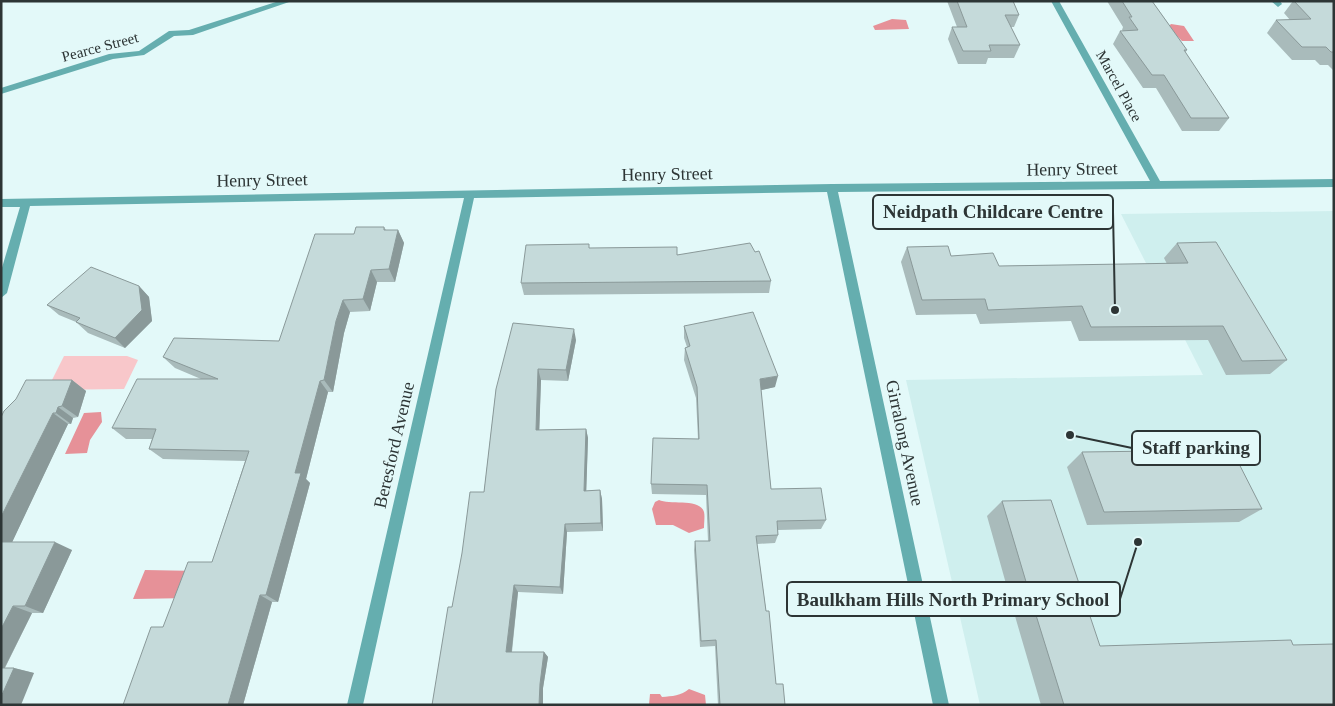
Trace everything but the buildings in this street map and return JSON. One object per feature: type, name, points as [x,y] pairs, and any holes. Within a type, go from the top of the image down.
[{"type":"street","name":"Pearce Street","points":[[1,91],[112,56],[141,53],[172,33],[190,33],[288,1]]},
{"type":"street","name":"Marcel Place","points":[[1055,1],[1157,185]]},
{"type":"street","name":"Henry Street","points":[[1,202],[832,188],[1334,183]]},
{"type":"street","name":"Girralong Avenue","points":[[832,188],[942,705]]},
{"type":"street","name":"Beresford Avenue","points":[[355,705],[470,194]]},
{"type":"street","points":[[1,294],[26,203]]},
{"type":"shaded area","points":[[892,19],[906,20],[909,29],[875,30],[873,26]]},
{"type":"shaded area","points":[[1171,24],[1184,26],[1194,41],[1182,41],[1170,29],[1169,26]]},
{"type":"shaded area","points":[[1334,211],[1334,705],[980,705],[906,380],[1203,375],[1121,214]]},
{"type":"shaded area","points":[[64,356],[127,356],[138,360],[124,389],[47,390]]},
{"type":"shaded area","points":[[101,412],[102,422],[90,440],[87,453],[65,454],[84,413]]},
{"type":"shaded area","points":[[659,500],[697,505],[704,512],[704,528],[689,533],[673,525],[656,525],[652,509],[655,502]]},
{"type":"shaded area","points":[[145,570],[199,571],[190,598],[133,599]]},
{"type":"shaded area","points":[[689,689],[705,695],[706,705],[649,705],[650,694],[660,694],[662,697],[673,696]]},
{"type":"place","name":"Neidpath Childcare Centre","points":[[1115,310]]},
{"type":"place","name":"Staff parking","points":[[1070,435]]},
{"type":"place","name":"Baulkham Hills North Primary School","points":[[1138,542]]}]
